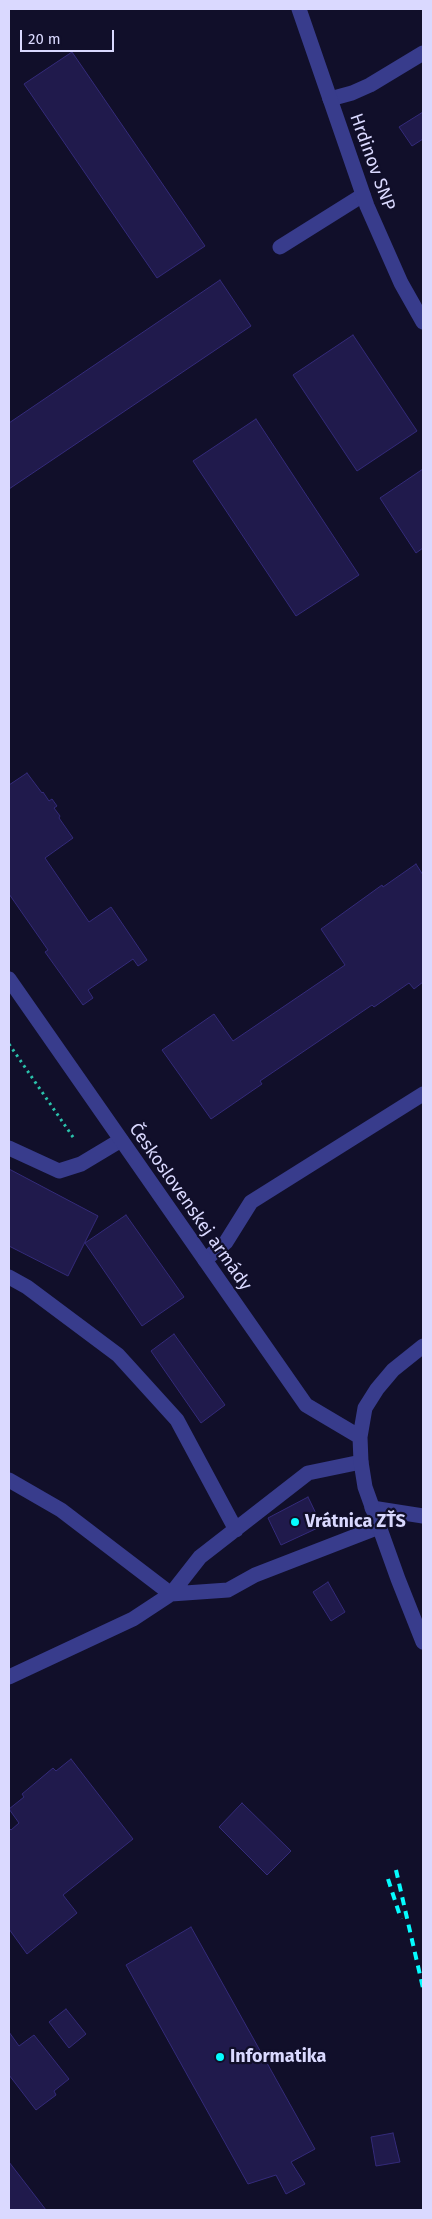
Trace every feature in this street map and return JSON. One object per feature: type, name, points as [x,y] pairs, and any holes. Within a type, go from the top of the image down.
[{"type":"street","name":"Hrdinov SNP","points":[[299,9],[363,195],[401,283],[423,322]]},
{"type":"street","points":[[330,99],[370,85],[423,52]]},
{"type":"street","points":[[280,247],[363,195]]},
{"type":"street","name":"Československej armády","points":[[9,978],[306,1405],[360,1437]]},
{"type":"street","points":[[205,1260],[226,1242],[251,1202],[423,1094]]},
{"type":"street","points":[[9,1148],[59,1171],[81,1164],[121,1140]]},
{"type":"street","points":[[9,1277],[27,1287],[118,1355],[177,1420],[236,1530]]},
{"type":"street","points":[[423,1346],[393,1370],[376,1389],[365,1408],[360,1437],[360,1462],[365,1487],[423,1642]]},
{"type":"street","points":[[9,1677],[133,1619],[171,1594],[200,1557],[308,1472],[360,1462]]},
{"type":"street","points":[[9,1480],[61,1510],[171,1594],[228,1590],[255,1575],[379,1527]]},
{"type":"street","points":[[372,1508],[423,1516]]},
{"type":"path","points":[[9,1044],[77,1143]]},
{"type":"building","points":[[72,52],[205,246],[157,278],[24,84]]},
{"type":"building","points":[[423,112],[423,139],[412,146],[399,127]]},
{"type":"building","points":[[220,280],[251,326],[9,489],[9,423]]},
{"type":"building","points":[[353,335],[417,431],[357,471],[293,375]]},
{"type":"building","points":[[256,419],[359,575],[296,616],[193,461]]},
{"type":"building","points":[[423,469],[423,548],[416,553],[380,498]]},
{"type":"building","points":[[27,773],[49,801],[52,799],[57,806],[54,808],[60,816],[59,818],[73,838],[45,858],[89,922],[111,907],[147,960],[138,966],[133,959],[88,990],[93,998],[83,1005],[45,952],[48,950],[9,894],[9,785]]},
{"type":"building","points":[[416,864],[423,875],[423,982],[414,989],[409,983],[374,1007],[372,1005],[260,1081],[262,1084],[211,1119],[162,1050],[214,1014],[233,1041],[345,965],[321,929],[382,885],[383,887]]},
{"type":"building","points":[[9,1169],[98,1216],[68,1276],[9,1246]]},
{"type":"building","points":[[126,1215],[184,1297],[142,1326],[85,1243]]},
{"type":"building","points":[[174,1334],[225,1405],[201,1423],[151,1351]]},
{"type":"building","name":"Vrátnica ZŤS","points":[[308,1497],[322,1526],[281,1545],[268,1518]]},
{"type":"building","points":[[328,1582],[345,1612],[331,1621],[313,1592]]},
{"type":"building","points":[[71,1759],[133,1839],[63,1895],[77,1913],[27,1954],[9,1929],[9,1828],[11,1830],[19,1823],[9,1809],[24,1797],[22,1794],[53,1768],[56,1771]]},
{"type":"building","points":[[242,1803],[291,1851],[267,1875],[219,1827]]},
{"type":"building","name":"Informatika","points":[[191,1927],[315,2149],[291,2162],[305,2184],[286,2194],[276,2175],[248,2184],[126,1965]]},
{"type":"building","points":[[66,2009],[86,2034],[69,2048],[49,2022]]},
{"type":"building","points":[[9,2032],[19,2046],[34,2035],[69,2079],[54,2091],[56,2095],[36,2110],[9,2075]]},
{"type":"building","points":[[393,2133],[400,2162],[376,2166],[371,2137]]},
{"type":"building","points":[[9,2162],[46,2210],[9,2210]]},
{"type":"railway","points":[[396,1870],[423,1988]]},
{"type":"railway","points":[[388,1879],[401,1919]]},
{"type":"place","name":"Vrátnica ZŤS","points":[[295,1522]]},
{"type":"place","name":"Informatika","points":[[220,2057]]}]
